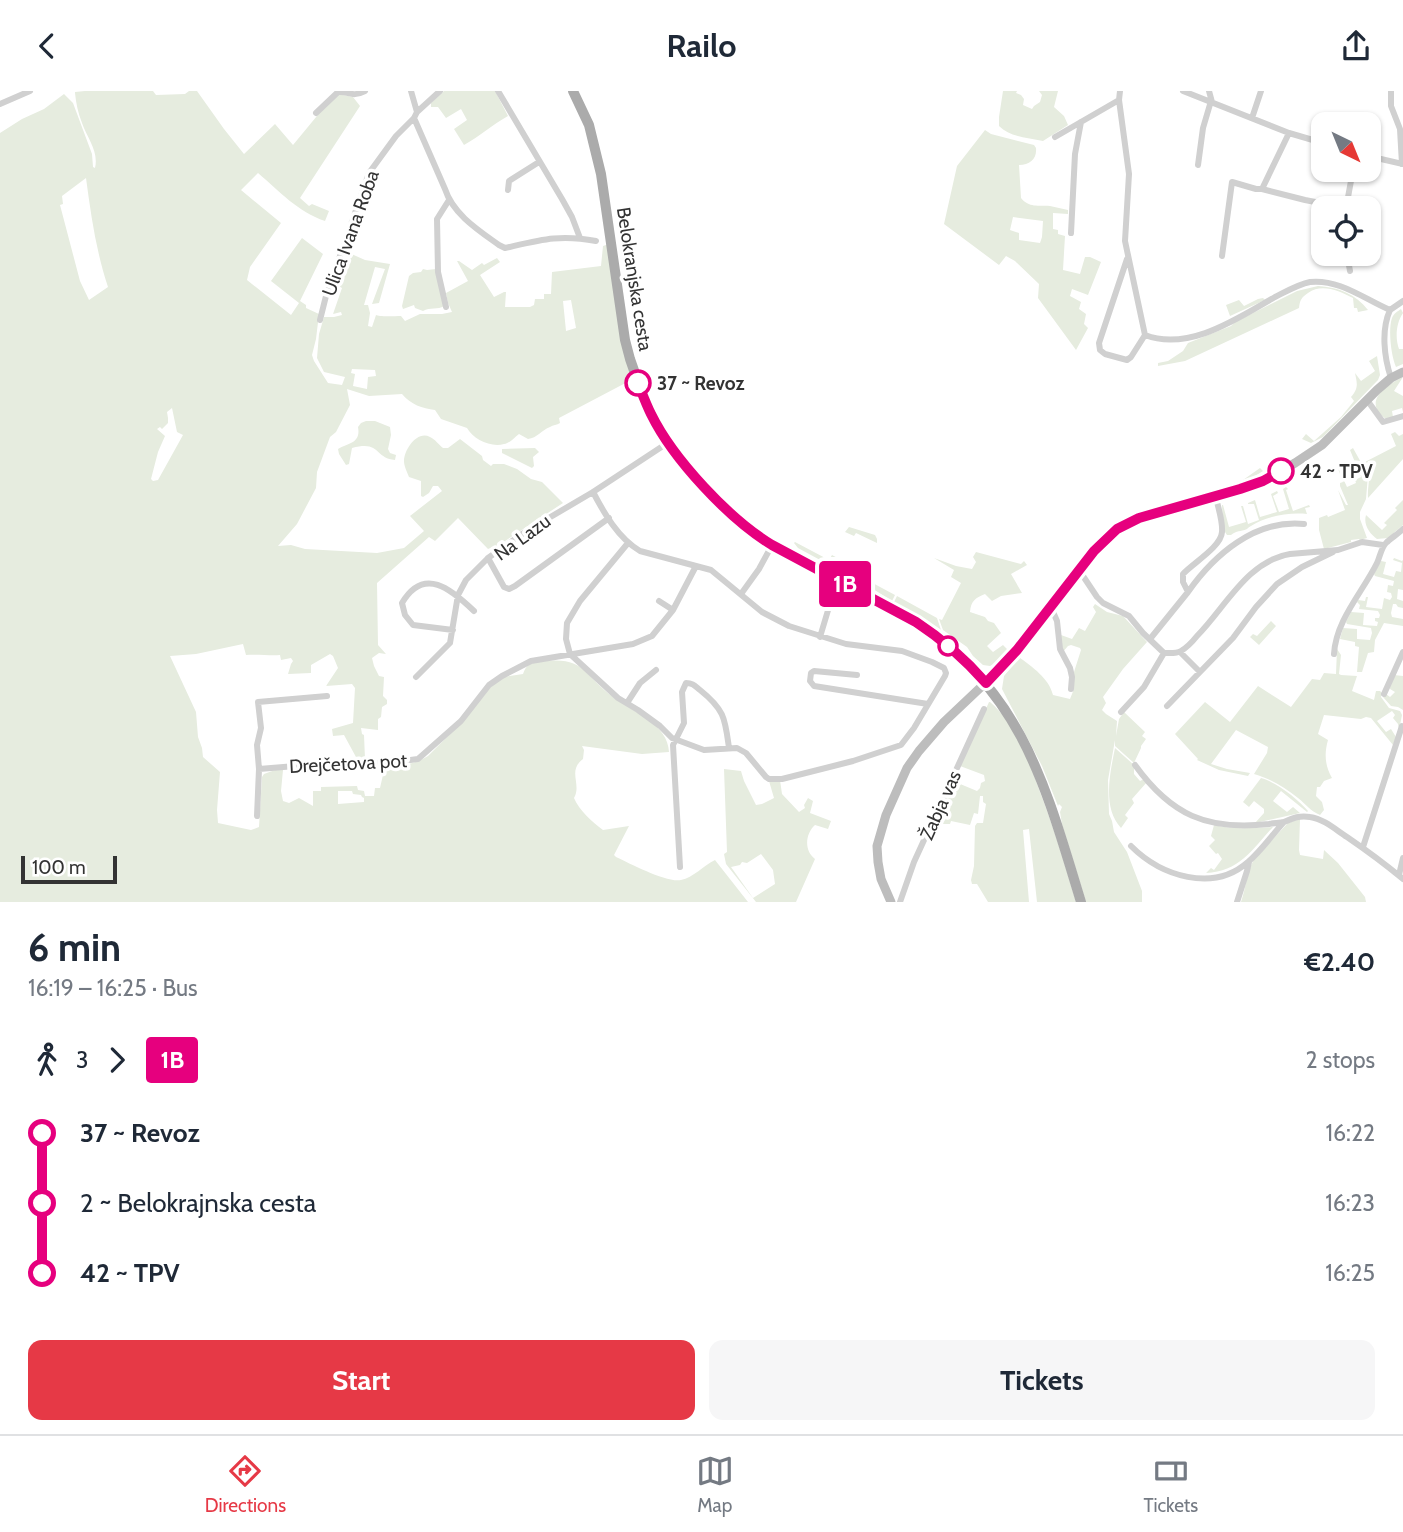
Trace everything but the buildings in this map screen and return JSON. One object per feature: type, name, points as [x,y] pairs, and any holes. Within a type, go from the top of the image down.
[{"type":"main road","name":"Belokranjska cesta","points":[[573,91],[589,125],[601,174],[625,340],[651,415],[696,477],[721,505],[758,537],[935,634],[986,683],[1013,722],[1045,787],[1081,902]]},
{"type":"main road","points":[[891,902],[881,879],[877,846],[886,815],[906,768],[944,722],[1017,650],[1050,605],[1106,538],[1139,518],[1263,481],[1322,445],[1391,378],[1403,372]]},
{"type":"street","points":[[0,104],[30,91]]},
{"type":"street","points":[[316,113],[338,92],[354,95],[365,91]]},
{"type":"street","points":[[411,91],[416,115],[449,200],[455,209],[481,232],[505,247],[551,237],[596,241]]},
{"type":"street","name":"Ulica Ivana Roba","points":[[320,320],[369,173],[396,136],[440,91]]},
{"type":"street","points":[[498,91],[572,217],[580,238]]},
{"type":"street","points":[[1120,91],[1129,174],[1125,241],[1145,335],[1127,360],[1105,354],[1100,350],[1099,343],[1128,256]]},
{"type":"street","points":[[1183,91],[1311,139]]},
{"type":"street","points":[[1198,165],[1203,128],[1211,101],[1209,91]]},
{"type":"street","points":[[1252,118],[1261,91]]},
{"type":"street","points":[[1381,159],[1403,164],[1400,129],[1391,106],[1391,91]]},
{"type":"street","points":[[1055,137],[1119,100]]},
{"type":"street","points":[[1070,233],[1075,155],[1081,123]]},
{"type":"street","points":[[1262,189],[1289,133]]},
{"type":"street","points":[[508,190],[509,181],[539,163]]},
{"type":"street","points":[[1222,257],[1232,182],[1311,201]]},
{"type":"street","points":[[446,307],[438,272],[437,219],[449,200]]},
{"type":"street","points":[[1349,266],[1350,271]]},
{"type":"street","points":[[1145,335],[1158,340],[1178,340],[1210,331],[1308,282],[1330,283],[1348,289],[1390,310]]},
{"type":"street","points":[[1391,378],[1385,353],[1386,321],[1390,310],[1403,301]]},
{"type":"street","points":[[1367,400],[1383,422],[1403,416]]},
{"type":"street","name":"Na Lazu","points":[[609,517],[509,589],[504,587],[488,558],[669,442]]},
{"type":"street","points":[[593,492],[628,543],[646,554],[711,570],[754,605],[789,626],[846,644],[902,651],[944,668],[945,676],[901,745],[853,761],[782,779],[769,779],[746,753],[737,748],[704,750],[668,736],[638,709],[618,698],[570,654],[566,639],[567,623],[580,601],[628,543]]},
{"type":"street","points":[[1188,592],[1183,582],[1183,574],[1214,547],[1222,536],[1216,497]]},
{"type":"street","points":[[1150,639],[1206,569],[1238,541],[1276,526],[1304,524]]},
{"type":"street","points":[[1334,654],[1339,632],[1377,564],[1384,545],[1403,529]]},
{"type":"street","points":[[1167,706],[1233,638],[1277,584],[1302,567],[1338,550],[1362,542],[1384,545]]},
{"type":"street","points":[[741,594],[772,545]]},
{"type":"street","points":[[1079,570],[1103,603],[1129,617],[1164,653],[1180,652],[1263,564],[1283,555],[1338,550]]},
{"type":"street","points":[[416,677],[450,643],[457,595],[466,580],[488,558]]},
{"type":"street","points":[[570,654],[633,645],[652,636],[673,610],[696,566]]},
{"type":"street","points":[[453,629],[413,625],[405,615],[402,603],[408,593],[419,585],[432,583],[457,595],[474,611]]},
{"type":"street","points":[[820,637],[832,597],[852,588]]},
{"type":"street","points":[[659,601],[673,610]]},
{"type":"street","points":[[1050,605],[1057,621],[1060,649],[1070,668],[1071,689]]},
{"type":"street","points":[[1180,652],[1199,671]]},
{"type":"street","points":[[1388,692],[1403,652]]},
{"type":"street","points":[[1121,712],[1144,687],[1164,653]]},
{"type":"street","name":"Drejčetova pot","points":[[259,769],[332,763],[388,764],[418,759],[461,721],[489,684],[531,661],[570,654]]},
{"type":"street","points":[[627,703],[640,683],[656,670]]},
{"type":"street","points":[[857,675],[814,671],[810,681],[814,686],[828,689],[928,703]]},
{"type":"street","points":[[680,867],[673,745],[684,723],[682,692],[686,683],[691,683],[720,709],[725,719],[729,748]]},
{"type":"street","points":[[257,816],[257,745],[261,728],[258,702],[327,696]]},
{"type":"street","name":"Žabja vas","points":[[900,902],[914,862],[984,709]]},
{"type":"street","points":[[1363,847],[1402,726]]},
{"type":"street","points":[[1135,765],[1168,802],[1202,821],[1236,826],[1284,822],[1310,816],[1320,819],[1363,847],[1401,877]]},
{"type":"street","points":[[1131,846],[1138,853],[1179,875],[1211,879],[1227,875],[1248,862],[1284,822]]},
{"type":"street","points":[[1401,877],[1403,857]]},
{"type":"street","points":[[1237,902],[1248,862]]},
{"type":"shaded area","points":[[153,91],[156,95],[197,91],[244,154],[275,124],[293,145],[338,94],[353,97],[360,106],[300,198],[309,206],[312,204],[329,211],[325,221],[297,207],[258,173],[241,190],[281,223],[250,267],[247,280],[291,315],[299,303],[271,281],[302,238],[323,254],[300,301],[306,308],[319,314],[312,355],[328,383],[342,385],[345,377],[324,372],[317,358],[324,317],[342,315],[341,312],[333,314],[342,288],[334,284],[347,252],[365,260],[390,264],[379,303],[372,304],[385,269],[375,267],[364,305],[368,305],[368,326],[372,327],[376,315],[401,316],[405,321],[420,314],[452,312],[446,293],[468,281],[457,261],[472,270],[497,258],[500,262],[480,275],[494,297],[506,292],[505,307],[530,307],[534,305],[535,299],[544,299],[544,294],[551,294],[552,272],[601,266],[603,246],[609,244],[635,378],[559,418],[559,424],[528,439],[519,434],[506,443],[494,445],[478,439],[467,428],[441,419],[435,410],[417,405],[402,394],[369,396],[347,389],[350,405],[336,432],[330,437],[317,472],[316,488],[297,524],[278,546],[377,553],[404,548],[424,531],[410,516],[442,491],[438,486],[433,486],[423,497],[421,481],[409,477],[404,461],[406,452],[420,436],[432,438],[443,448],[448,448],[460,439],[491,466],[504,464],[542,482],[563,503],[496,547],[488,549],[458,518],[435,541],[429,537],[377,583],[378,645],[386,654],[379,653],[372,658],[379,676],[384,677],[383,696],[387,704],[382,707],[378,730],[361,728],[365,759],[356,757],[344,735],[333,736],[332,729],[353,723],[355,688],[352,684],[326,686],[338,668],[330,654],[311,665],[311,673],[288,674],[293,661],[291,658],[281,660],[280,655],[246,655],[243,644],[196,654],[170,656],[196,712],[203,757],[220,772],[218,823],[251,830],[259,827],[262,777],[275,770],[283,770],[281,791],[283,801],[289,803],[299,798],[313,806],[313,791],[321,791],[321,787],[357,786],[358,790],[364,791],[365,796],[374,796],[375,788],[380,788],[385,766],[402,766],[428,756],[451,733],[483,693],[503,677],[523,674],[533,663],[566,661],[582,668],[613,697],[656,726],[667,742],[669,752],[642,754],[582,746],[583,759],[575,773],[576,802],[603,830],[629,826],[614,855],[649,872],[675,880],[690,877],[715,860],[748,902],[0,902],[0,133],[44,109],[64,94],[73,103],[95,168],[94,150],[79,115],[75,92]],"holes":[[[86,178],[97,246],[108,287],[89,300],[80,281],[60,205],[63,204],[62,196]],[[571,300],[576,328],[566,331],[563,301]],[[352,369],[375,370],[376,376],[368,377],[367,389],[353,386],[355,374],[351,373]],[[172,408],[177,432],[183,435],[158,480],[153,481],[151,479],[158,452],[165,436],[157,429],[162,429],[168,423],[167,412]],[[338,791],[352,791],[353,794],[361,795],[364,802],[338,804]]]},
{"type":"shaded area","points":[[444,91],[495,91],[508,116],[464,145],[454,129],[467,120],[461,109],[446,118],[438,107],[431,107],[431,103]]},
{"type":"shaded area","points":[[1003,91],[1017,91],[1024,99],[1023,105],[1032,109],[1040,102],[1042,95],[1039,91],[1058,91],[1054,107],[1064,116],[1068,125],[1043,141],[1008,133],[999,126]]},
{"type":"shaded area","points":[[985,130],[1034,145],[1036,148],[1032,161],[1019,165],[1021,198],[1031,205],[1068,210],[1068,214],[1053,213],[1053,229],[1065,236],[1063,270],[1080,274],[1085,257],[1101,262],[1088,295],[1072,289],[1070,296],[1081,302],[1079,309],[1086,314],[1084,324],[1088,328],[1076,350],[1038,298],[1039,284],[1015,261],[1006,256],[999,265],[944,224],[957,166]],"holes":[[[1013,217],[1043,221],[1040,243],[1019,240],[1019,233],[1010,230]]]},
{"type":"shaded area","points":[[423,269],[436,269],[444,306],[423,311],[414,305],[403,309],[409,276]]},
{"type":"shaded area","points":[[1318,286],[1346,292],[1368,310],[1358,312],[1357,308],[1354,308],[1353,298],[1336,291],[1325,288],[1313,290],[1302,298],[1299,308],[1185,361],[1158,366],[1158,363],[1168,361],[1183,351],[1188,343],[1231,326],[1297,291]]},
{"type":"shaded area","points":[[1263,298],[1265,300],[1230,316],[1226,305],[1239,300],[1244,306]]},
{"type":"shaded area","points":[[1401,309],[1403,313],[1397,335],[1399,349],[1403,349],[1403,364],[1396,367],[1391,350],[1390,329],[1393,316]]},
{"type":"shaded area","points":[[1377,356],[1380,375],[1378,380],[1323,437],[1311,443],[1302,439],[1306,434],[1314,441],[1341,417],[1354,401],[1351,397],[1357,383],[1355,373],[1361,381],[1375,371],[1369,361]]},
{"type":"shaded area","points":[[1403,377],[1394,391],[1403,396],[1403,412],[1402,408],[1392,411],[1393,417],[1386,419],[1379,413],[1376,401],[1383,390]]},
{"type":"shaded area","points":[[366,421],[375,421],[390,427],[388,449],[396,455],[395,460],[388,459],[373,448],[361,446],[352,448],[349,464],[346,465],[338,449],[356,439],[358,427]]},
{"type":"shaded area","points":[[1395,432],[1399,436],[1403,434],[1403,459],[1368,498],[1369,475],[1363,463],[1396,446],[1391,434]]},
{"type":"shaded area","points":[[535,448],[539,452],[533,457],[532,468],[502,453],[502,449]]},
{"type":"shaded area","points":[[1353,448],[1368,475],[1366,499],[1360,512],[1367,538],[1324,549],[1319,518],[1345,510],[1338,490],[1348,505],[1340,486],[1343,482],[1336,463],[1347,487],[1361,477],[1350,450]]},
{"type":"shaded area","points":[[1260,468],[1263,471],[1249,480],[1144,511],[1243,480]]},
{"type":"shaded area","points":[[1286,487],[1293,511],[1309,505],[1310,507],[1305,508],[1307,514],[1271,517],[1227,535],[1223,529],[1222,505],[1229,527],[1246,522],[1241,506],[1248,524],[1259,520],[1254,504],[1248,504],[1255,500],[1260,517],[1277,512],[1271,494],[1277,491],[1273,496],[1279,512],[1289,509],[1283,489]]},
{"type":"shaded area","points":[[1403,500],[1403,525],[1388,538],[1377,539],[1368,529],[1366,515],[1382,530],[1387,525],[1384,523]]},
{"type":"shaded area","points":[[849,527],[875,535],[877,543],[856,533],[854,536],[845,532]]},
{"type":"shaded area","points":[[795,542],[829,560],[832,555],[843,561],[841,566],[895,595],[892,601],[798,548]]},
{"type":"shaded area","points":[[976,552],[1021,564],[1024,561],[1027,565],[1011,574],[1022,593],[1001,596],[992,601],[985,594],[971,605],[970,612],[994,623],[1001,633],[987,646],[993,652],[1003,645],[1008,650],[990,666],[983,665],[967,647],[943,630],[939,619],[942,620],[961,583],[951,577],[954,570],[934,558],[972,569],[976,562],[973,557]]},
{"type":"shaded area","points":[[1393,560],[1403,560],[1403,590],[1398,589],[1397,599],[1403,601],[1403,608],[1393,604],[1391,613],[1392,617],[1403,619],[1403,626],[1384,623],[1375,640],[1374,652],[1368,653],[1362,672],[1357,672],[1359,647],[1355,646],[1355,642],[1340,639],[1343,628],[1357,629],[1357,639],[1370,640],[1371,628],[1346,622],[1351,612],[1364,613],[1363,625],[1377,626],[1375,618],[1379,618],[1378,611],[1359,609],[1357,602],[1365,601],[1368,597],[1366,607],[1382,609],[1384,598],[1390,600],[1392,597],[1391,593],[1387,592],[1388,585],[1393,586],[1394,581],[1374,574],[1381,561],[1386,562],[1383,574],[1394,577],[1396,571],[1401,572],[1402,563]]},
{"type":"shaded area","points":[[897,596],[937,618],[941,630],[894,602]]},
{"type":"shaded area","points":[[1095,604],[1107,612],[1123,616],[1147,642],[1103,697],[1106,703],[1102,710],[1117,721],[1116,736],[1119,719],[1124,712],[1145,732],[1142,736],[1146,739],[1134,763],[1115,746],[1115,740],[1108,780],[1109,814],[1114,832],[1127,852],[1142,891],[1142,902],[1086,902],[1062,824],[1062,807],[1059,804],[1058,806],[1042,766],[1002,689],[1004,676],[1019,657],[1044,678],[1053,695],[1070,699],[1081,650],[1071,645],[1062,653],[1061,635],[1072,639],[1079,628],[1085,631],[1096,612],[1093,607]]},
{"type":"shaded area","points":[[1271,621],[1276,626],[1259,645],[1250,637],[1253,634],[1257,636]]},
{"type":"shaded area","points":[[1337,649],[1341,655],[1339,674],[1357,676],[1352,691],[1374,700],[1376,691],[1380,691],[1389,708],[1400,711],[1402,715],[1399,730],[1392,711],[1377,721],[1386,732],[1391,729],[1396,737],[1393,745],[1371,718],[1324,715],[1318,734],[1328,740],[1326,760],[1332,778],[1317,787],[1316,796],[1322,802],[1324,810],[1320,815],[1282,787],[1254,774],[1268,747],[1236,730],[1211,764],[1250,773],[1248,776],[1219,770],[1197,760],[1175,734],[1205,702],[1230,722],[1258,686],[1291,707],[1312,679],[1320,680],[1324,673],[1336,674]]},
{"type":"shaded area","points":[[1394,675],[1403,676],[1403,710],[1391,706],[1383,697],[1386,694],[1390,697],[1395,692],[1389,686]]},
{"type":"shaded area","points":[[989,702],[1007,721],[1026,756],[1050,819],[1076,902],[1037,902],[1029,829],[1023,830],[1029,902],[988,902],[977,884],[972,884],[975,826],[977,823],[983,823],[986,804],[983,802],[983,796],[980,796],[978,814],[974,813],[970,825],[951,821],[950,824],[935,824],[953,781],[977,791],[985,781],[984,775],[960,766]]},
{"type":"shaded area","points":[[1115,748],[1134,765],[1134,774],[1140,781],[1144,779],[1147,782],[1132,799],[1134,803],[1125,815],[1128,818],[1121,828],[1111,811],[1109,800]]},
{"type":"shaded area","points":[[724,769],[741,771],[756,805],[774,798],[769,781],[780,780],[782,794],[799,812],[805,808],[808,798],[813,801],[810,813],[831,821],[828,829],[815,825],[809,833],[809,852],[815,859],[796,902],[756,902],[726,864],[724,854],[727,852]],"holes":[[[761,854],[773,870],[775,884],[753,898],[731,867],[742,862],[747,863]]]},
{"type":"shaded area","points":[[1261,778],[1286,791],[1308,811],[1281,791],[1273,801],[1287,812],[1293,807],[1300,813],[1255,823],[1264,813],[1264,809],[1254,801],[1249,807],[1243,802]]},
{"type":"shaded area","points":[[1300,819],[1300,855],[1323,859],[1324,850],[1338,863],[1365,897],[1366,902],[1241,902],[1255,858],[1288,823]]},
{"type":"shaded area","points":[[1214,825],[1236,828],[1273,827],[1252,851],[1236,864],[1218,872],[1206,873],[1211,868],[1214,870],[1222,859],[1209,846],[1215,840],[1211,836]]},
{"type":"bus line","name":"1B","points":[[638,383],[651,415],[664,436],[696,477],[736,519],[758,537],[935,634],[986,683],[1017,650],[1050,605],[1111,533],[1139,518],[1216,497],[1263,481],[1281,471]]},
{"type":"place","name":"37 ~ Revoz","points":[[638,383]]},
{"type":"place","name":"42 ~ TPV","points":[[1281,471]]}]
